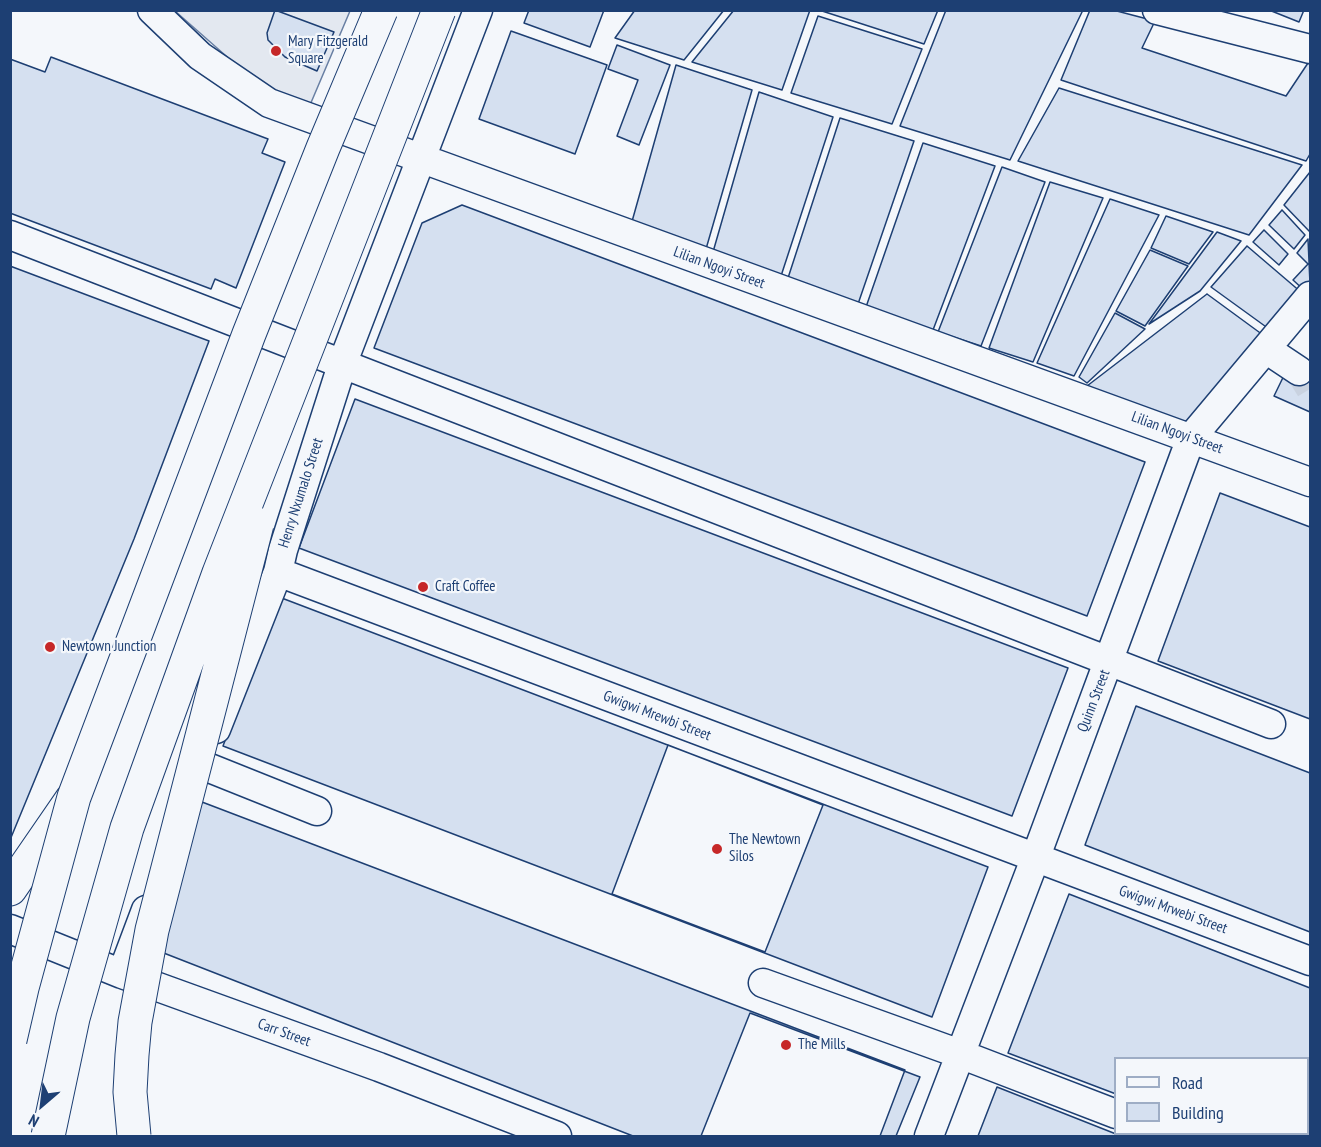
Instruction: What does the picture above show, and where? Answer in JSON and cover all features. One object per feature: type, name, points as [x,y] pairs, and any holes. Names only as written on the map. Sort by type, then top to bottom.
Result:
[{"type":"highway","points":[[10,1040],[74,797],[249,334],[381,10]]},
{"type":"highway","points":[[48,1137],[74,1018],[128,828],[219,573],[295,384],[439,10]]},
{"type":"highway","points":[[134,1137],[130,1092],[132,1055],[135,1022],[152,930],[295,384]]},
{"type":"highway","points":[[10,889],[74,797]]},
{"type":"street","name":"Lilian Ngoyi Street","points":[[152,10],[200,56],[269,103],[423,161],[1311,482]]},
{"type":"street","name":"Henry Nxumalo Street","points":[[122,974],[278,572],[343,362],[423,161],[478,10]]},
{"type":"street","points":[[1156,10],[1311,49]]},
{"type":"street","points":[[10,235],[343,362],[1271,724]]},
{"type":"street","name":"Quinn Street","points":[[929,1137],[1109,662],[1191,438],[1311,296]]},
{"type":"street","points":[[1266,349],[1299,370]]},
{"type":"street","name":"Gwigwi Mrewbi Street","points":[[278,572],[1035,859]]},
{"type":"street","points":[[202,765],[317,811]]},
{"type":"street","name":"Gwigwi Mrwebi Street","points":[[1035,859],[1311,961]]},
{"type":"street","name":"Carr Street","points":[[10,929],[122,974],[368,1063],[557,1137]]},
{"type":"street","points":[[763,983],[960,1054],[1114,1113]]},
{"type":"shaded area","name":"Mary Fitzgerald Square","points":[[175,11],[350,11],[310,105],[270,88],[242,70]]},
{"type":"building","points":[[275,10],[334,32],[317,71],[285,57],[268,40],[267,33]]},
{"type":"building","points":[[529,10],[604,10],[590,47],[524,23]]},
{"type":"building","points":[[635,10],[724,10],[684,60],[615,38]]},
{"type":"building","points":[[734,10],[810,10],[782,90],[692,62]]},
{"type":"building","points":[[819,10],[938,10],[924,44]]},
{"type":"building","points":[[946,10],[1083,10],[1010,160],[900,126]]},
{"type":"building","points":[[1090,10],[1113,10],[1155,21],[1142,48],[1286,96],[1310,60],[1310,154],[1306,161],[1061,80]]},
{"type":"building","points":[[1269,10],[1304,10],[1299,22]]},
{"type":"building","points":[[818,16],[922,49],[892,124],[791,93]]},
{"type":"building","points":[[511,31],[607,65],[575,154],[479,119]]},
{"type":"building","points":[[617,45],[670,65],[639,145],[617,136],[638,80],[608,69]]},
{"type":"building","points":[[51,57],[268,139],[262,153],[285,162],[236,288],[215,279],[211,289],[10,213],[10,59],[45,72]]},
{"type":"building","points":[[676,65],[752,90],[706,249],[631,225]]},
{"type":"building","points":[[1059,88],[1302,165],[1249,235],[1018,161]]},
{"type":"building","points":[[759,92],[833,117],[781,276],[713,252]]},
{"type":"building","points":[[840,118],[914,141],[858,304],[788,278]]},
{"type":"building","points":[[923,143],[995,166],[933,330],[866,307]]},
{"type":"building","points":[[1002,167],[1045,182],[981,346],[938,332]]},
{"type":"building","points":[[1310,172],[1310,232],[1284,205]]},
{"type":"building","points":[[1050,182],[1103,198],[1033,362],[989,348]]},
{"type":"building","points":[[1110,199],[1159,215],[1074,376],[1037,363]]},
{"type":"building","points":[[462,205],[1145,462],[1087,616],[374,348],[422,223]]},
{"type":"building","points":[[1282,210],[1305,235],[1294,249],[1269,225]]},
{"type":"building","points":[[1166,216],[1213,232],[1189,264],[1151,248]]},
{"type":"building","points":[[1264,230],[1288,254],[1279,265],[1253,242]]},
{"type":"building","points":[[1217,232],[1241,241],[1200,291],[1149,324]]},
{"type":"building","points":[[1308,239],[1310,284],[1305,291],[1293,280],[1308,264],[1297,253]]},
{"type":"building","points":[[1247,246],[1302,293],[1269,329],[1211,287]]},
{"type":"building","points":[[1150,250],[1188,266],[1145,326],[1116,311]]},
{"type":"building","name":"Newtown Junction","points":[[10,266],[209,341],[134,539],[10,840]]},
{"type":"building","points":[[1207,294],[1263,335],[1188,426],[1087,386]]},
{"type":"building","points":[[1115,313],[1145,329],[1087,383],[1079,377]]},
{"type":"building","points":[[1292,359],[1310,368],[1310,412],[1274,396]]},
{"type":"building","points":[[355,399],[1068,668],[1012,816],[299,548]]},
{"type":"building","points":[[1220,493],[1310,527],[1310,719],[1158,661]]},
{"type":"building","points":[[279,597],[988,867],[932,1017],[223,746]]},
{"type":"building","points":[[1136,706],[1310,773],[1310,932],[1085,845]]},
{"type":"building","name":"The Newtown Silos","points":[[668,745],[823,805],[765,952],[612,894]]},
{"type":"building","points":[[202,802],[905,1070],[880,1136],[633,1136],[156,950]]},
{"type":"building","points":[[1069,894],[1310,988],[1310,1136],[1222,1135],[1309,1135],[1309,1057],[1114,1057],[1114,1093],[1008,1053]]},
{"type":"building","name":"The Mills","points":[[750,1013],[920,1077],[896,1136],[701,1136]]},
{"type":"building","points":[[997,1087],[1114,1135],[1124,1136],[978,1136]]},
{"type":"tunnel","points":[[1299,371],[1310,389]]},
{"type":"place","name":"Mary Fitzgerald Square","points":[[276,51]]},
{"type":"place","name":"Craft Coffee","points":[[423,587]]},
{"type":"place","name":"Newtown Junction","points":[[50,647]]},
{"type":"place","name":"The Newtown Silos","points":[[717,849]]},
{"type":"place","name":"The Mills","points":[[786,1045]]}]
